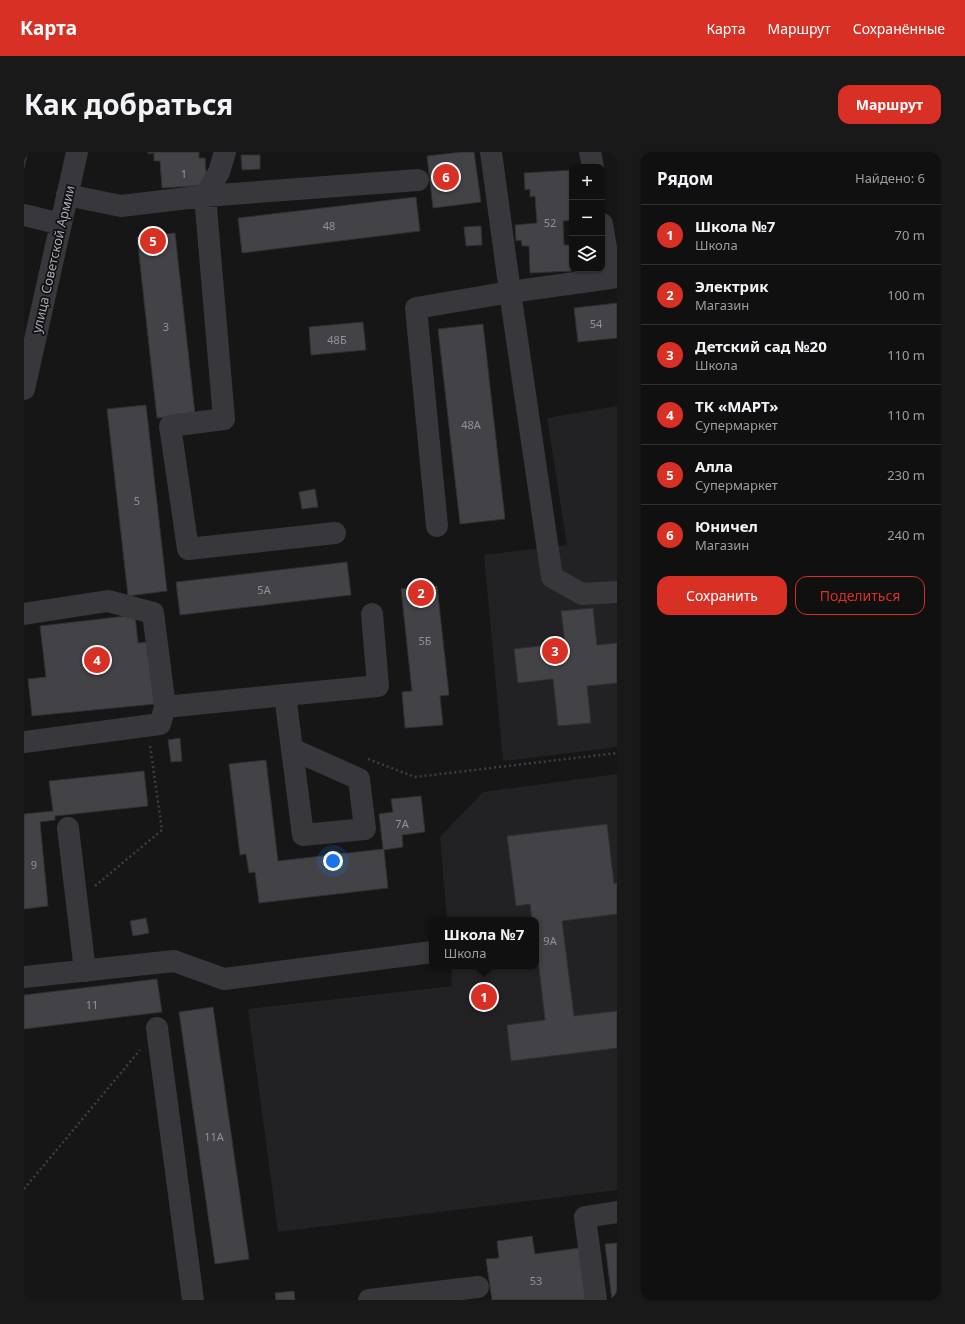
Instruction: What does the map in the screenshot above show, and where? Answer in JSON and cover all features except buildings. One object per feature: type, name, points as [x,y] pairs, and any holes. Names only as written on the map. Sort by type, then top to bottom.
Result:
[{"type":"street","name":"улица Советской Армии","points":[[24,389],[77,152]]},
{"type":"street","points":[[225,152],[219,172],[205,196],[224,419],[170,426],[188,549],[335,532]]},
{"type":"street","points":[[491,152],[552,577],[582,594],[617,592]]},
{"type":"street","points":[[590,152],[592,164]]},
{"type":"street","points":[[67,195],[121,206],[205,196],[418,180]]},
{"type":"street","points":[[24,215],[61,224]]},
{"type":"street","points":[[437,526],[416,308],[510,292],[614,277],[605,236]]},
{"type":"street","points":[[24,614],[108,601],[153,614],[164,707],[160,724],[24,742]]},
{"type":"street","points":[[164,707],[378,686],[372,614]]},
{"type":"street","points":[[284,695],[292,749]]},
{"type":"street","points":[[68,828],[85,971]]},
{"type":"street","points":[[24,978],[174,961],[224,979],[429,952]]},
{"type":"street","points":[[157,1028],[193,1300]]},
{"type":"street","points":[[596,1300],[585,1217],[617,1212]]},
{"type":"street","points":[[369,1300],[478,1287]]},
{"type":"path","points":[[76,902],[162,830],[147,726]]},
{"type":"path","points":[[363,757],[415,777],[617,753]]},
{"type":"path","points":[[24,1190],[157,1028]]},
{"type":"shaded area","points":[[617,406],[617,747],[503,761],[484,555],[567,545],[547,418]]},
{"type":"shaded area","points":[[617,774],[617,1190],[278,1232],[248,1009],[452,986],[451,969],[539,969],[539,917],[447,917],[440,837],[483,792]]},
{"type":"place","name":"Юничел","points":[[446,177]]},
{"type":"place","name":"Алла","points":[[153,241]]},
{"type":"place","name":"Электрик","points":[[421,593]]},
{"type":"place","name":"Детский сад №20","points":[[555,651]]},
{"type":"place","name":"ТК «МАРТ»","points":[[97,660]]},
{"type":"place","name":"Школа №7","points":[[484,997]]}]
